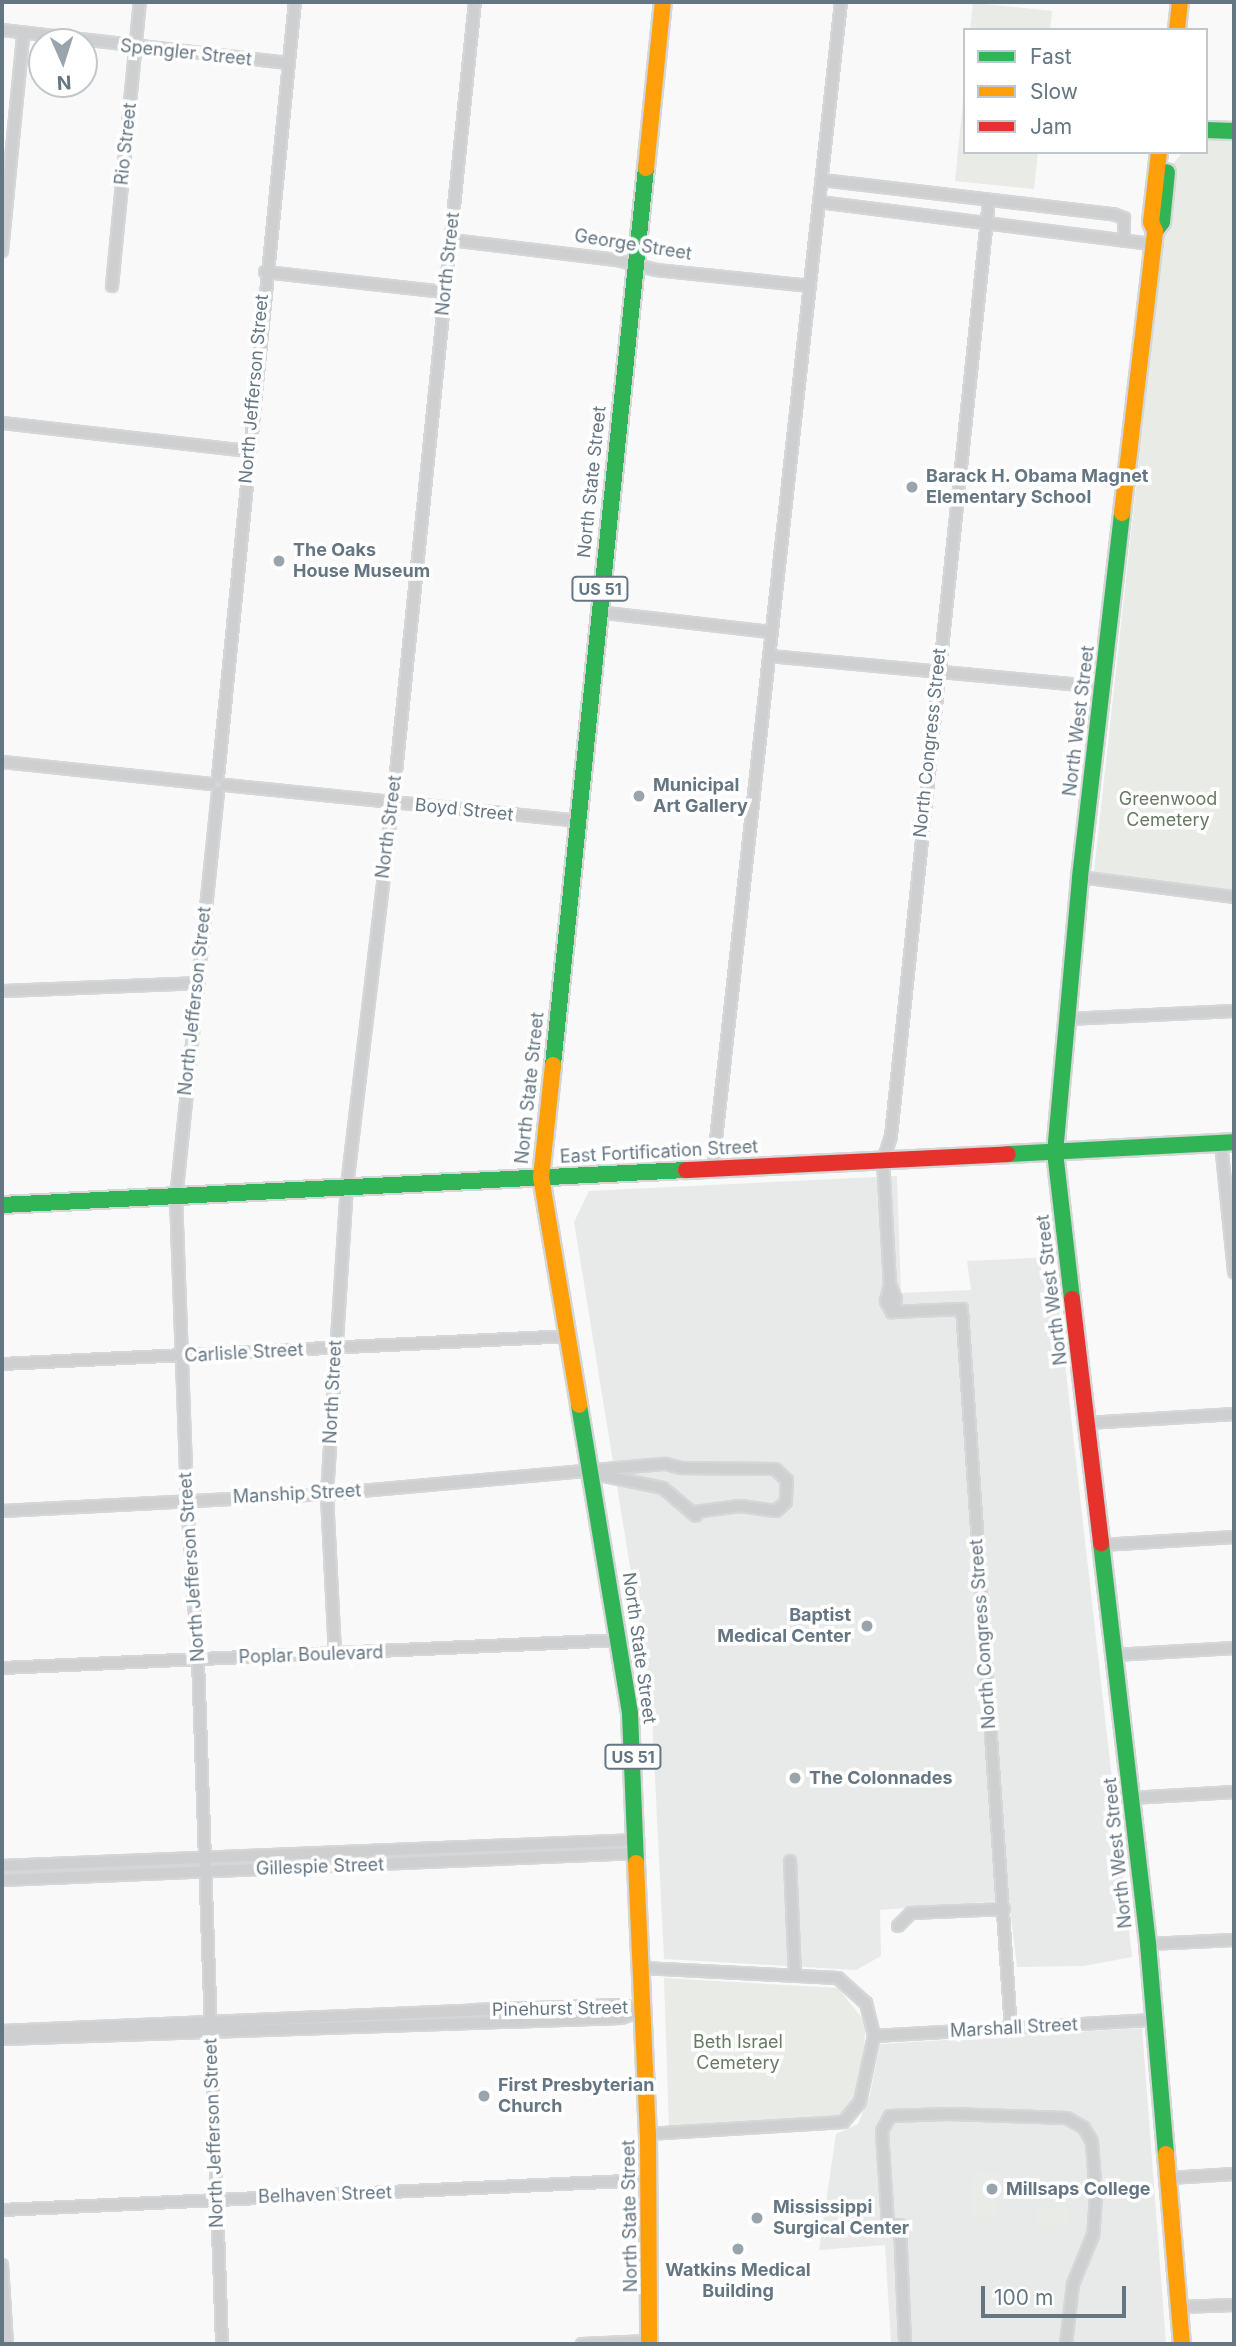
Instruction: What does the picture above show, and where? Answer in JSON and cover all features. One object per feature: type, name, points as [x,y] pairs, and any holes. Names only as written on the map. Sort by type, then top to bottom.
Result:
[{"type":"street","name":"Rio Street","points":[[112,286],[140,2]]},
{"type":"street","name":"North Jefferson Street","points":[[222,2344],[198,1660],[187,1501],[176,1197],[218,784],[265,272],[295,2]]},
{"type":"street","name":"North Street","points":[[334,1654],[327,1494],[347,1186],[393,802],[475,2]]},
{"type":"street","name":"North State Street","points":[[650,2343],[648,2134],[638,1846],[630,1714],[593,1473],[541,1177],[663,2]]},
{"type":"street","points":[[713,1167],[841,2]]},
{"type":"street","points":[[1177,28],[1180,2]]},
{"type":"street","name":"Spengler Street","points":[[2,30],[135,48],[287,63]]},
{"type":"street","points":[[2,251],[23,34]]},
{"type":"street","points":[[1208,130],[1234,131]]},
{"type":"street","name":"North West Street","points":[[1166,154],[1163,222],[1154,237],[1080,877],[1055,1153],[1148,1944],[1182,2344]]},
{"type":"street","points":[[822,180],[1120,215],[1125,223],[1124,240]]},
{"type":"street","name":"North Congress Street","points":[[989,200],[937,672],[891,1136],[883,1161],[890,1285],[886,1301],[892,1312],[962,1309],[1011,2029]]},
{"type":"street","points":[[819,202],[1124,240],[1154,237]]},
{"type":"street","name":"George Street","points":[[451,240],[810,286]]},
{"type":"street","points":[[265,272],[444,292]]},
{"type":"street","points":[[2,423],[248,451]]},
{"type":"street","points":[[598,612],[772,632]]},
{"type":"street","points":[[769,656],[1103,687]]},
{"type":"street","name":"Boyd Street","points":[[2,762],[577,821]]},
{"type":"street","points":[[1080,877],[1234,897]]},
{"type":"street","points":[[2,991],[197,983]]},
{"type":"street","points":[[1068,1019],[1234,1012]]},
{"type":"street","points":[[1228,1143],[1234,1272]]},
{"type":"street","name":"East Fortification Street","points":[[2,1205],[1228,1143]]},
{"type":"street","name":"Carlisle Street","points":[[2,1364],[570,1336]]},
{"type":"street","points":[[1088,1423],[1234,1414]]},
{"type":"street","name":"Manship Street","points":[[2,1511],[327,1494],[593,1473],[615,1466],[666,1464],[681,1468],[775,1469],[787,1480],[786,1502],[776,1511],[740,1506],[695,1515],[672,1494],[649,1483],[593,1473]]},
{"type":"street","points":[[1102,1545],[1234,1538]]},
{"type":"street","name":"Poplar Boulevard","points":[[2,1668],[620,1640]]},
{"type":"street","points":[[1115,1656],[1234,1648]]},
{"type":"street","points":[[1131,1798],[1234,1792]]},
{"type":"street","name":"Gillespie Street","points":[[2,1866],[204,1857],[638,1846]]},
{"type":"street","name":"Gillespie Street","points":[[2,1880],[205,1872],[638,1846]]},
{"type":"street","points":[[790,1861],[794,1976]]},
{"type":"street","points":[[898,1926],[911,1913],[1004,1909]]},
{"type":"street","points":[[1148,1944],[1234,1940]]},
{"type":"street","points":[[642,1968],[838,1978],[860,1995],[872,2014],[874,2036],[869,2073],[856,2110],[832,2126],[648,2134]]},
{"type":"street","name":"Pinehurst Street","points":[[2,2031],[211,2020],[620,2005],[643,2010]]},
{"type":"street","name":"Pinehurst Street","points":[[2,2039],[98,2038],[621,2018],[643,2010]]},
{"type":"street","points":[[366,2014],[367,2028]]},
{"type":"street","points":[[285,2017],[286,2031]]},
{"type":"street","name":"Marshall Street","points":[[874,2036],[1154,2020]]},
{"type":"street","points":[[97,2025],[98,2038]]},
{"type":"street","points":[[905,2344],[900,2225],[888,2225],[882,2131],[890,2116],[949,2114],[1067,2118],[1084,2129],[1092,2142],[1093,2235],[1073,2284],[1066,2344]]},
{"type":"street","points":[[1169,2178],[1234,2174]]},
{"type":"street","name":"Belhaven Street","points":[[2,2210],[648,2180]]},
{"type":"street","points":[[2,2265],[7,2344]]},
{"type":"street","points":[[1180,2307],[1234,2305]]},
{"type":"street","points":[[582,2344],[650,2343]]},
{"type":"shaded area","name":"Baptist Medical Center","points":[[897,1176],[901,1293],[971,1290],[967,1261],[1053,1257],[1132,1957],[1084,1966],[1017,1967],[1009,1900],[880,1910],[881,1956],[856,1970],[664,1959],[651,1696],[574,1222],[589,1191]]},
{"type":"shaded area","name":"Millsaps College","points":[[1142,2028],[1166,2344],[891,2344],[885,2245],[819,2250],[836,2134],[858,2124],[870,2095],[880,2044]]},
{"type":"green space","points":[[973,3],[1052,11],[1050,28],[970,28]]},
{"type":"green space","points":[[963,101],[963,154],[1038,154],[1034,189],[955,181]]},
{"type":"green space","name":"Greenwood Cemetery","points":[[1208,140],[1234,141],[1234,890],[1094,872],[1171,166],[1181,154],[1208,154]]},
{"type":"green space","name":"Beth Israel Cemetery","points":[[664,1978],[838,1988],[866,2023],[862,2071],[850,2107],[836,2118],[669,2128]]},
{"type":"green space","points":[[972,2171],[999,2172],[997,2219],[970,2218]]},
{"type":"green space","points":[[1038,2208],[1069,2208],[1069,2227],[1038,2226]]},
{"type":"traffic: fast","points":[[1208,130],[1234,131]]},
{"type":"traffic: fast","points":[[553,1065],[646,168]]},
{"type":"traffic: fast","points":[[1155,231],[1162,222],[1167,172]]},
{"type":"traffic: fast","points":[[1072,1299],[1055,1153],[1080,877],[1122,513]]},
{"type":"traffic: fast","points":[[1008,1154],[1234,1142]]},
{"type":"traffic: fast","points":[[2,1205],[686,1170]]},
{"type":"traffic: fast","points":[[579,1405],[630,1714],[636,1863]]},
{"type":"traffic: fast","points":[[1101,1543],[1148,1944],[1166,2154]]},
{"type":"traffic: slow","points":[[646,168],[663,2]]},
{"type":"traffic: slow","points":[[1177,28],[1180,2]]},
{"type":"traffic: slow","points":[[1122,513],[1155,231],[1151,222],[1159,154]]},
{"type":"traffic: slow","points":[[553,1065],[541,1177],[579,1405]]},
{"type":"traffic: slow","points":[[636,1863],[648,2134],[649,2344]]},
{"type":"traffic: slow","points":[[1166,2154],[1182,2344]]},
{"type":"traffic: jam","points":[[686,1170],[1008,1154]]},
{"type":"traffic: jam","points":[[1072,1299],[1101,1543]]},
{"type":"place","name":"Barack H. Obama Magnet Elementary School","points":[[912,487]]},
{"type":"place","name":"The Oaks House Museum","points":[[279,561]]},
{"type":"place","name":"Municipal Art Gallery","points":[[639,796]]},
{"type":"place","name":"Baptist Medical Center","points":[[867,1626]]},
{"type":"place","name":"The Colonnades","points":[[795,1778]]},
{"type":"place","name":"First Presbyterian Church","points":[[484,2096]]},
{"type":"place","name":"Millsaps College","points":[[992,2189]]},
{"type":"place","name":"Mississippi Surgical Center","points":[[757,2218]]},
{"type":"place","name":"Watkins Medical Building","points":[[738,2249]]}]
